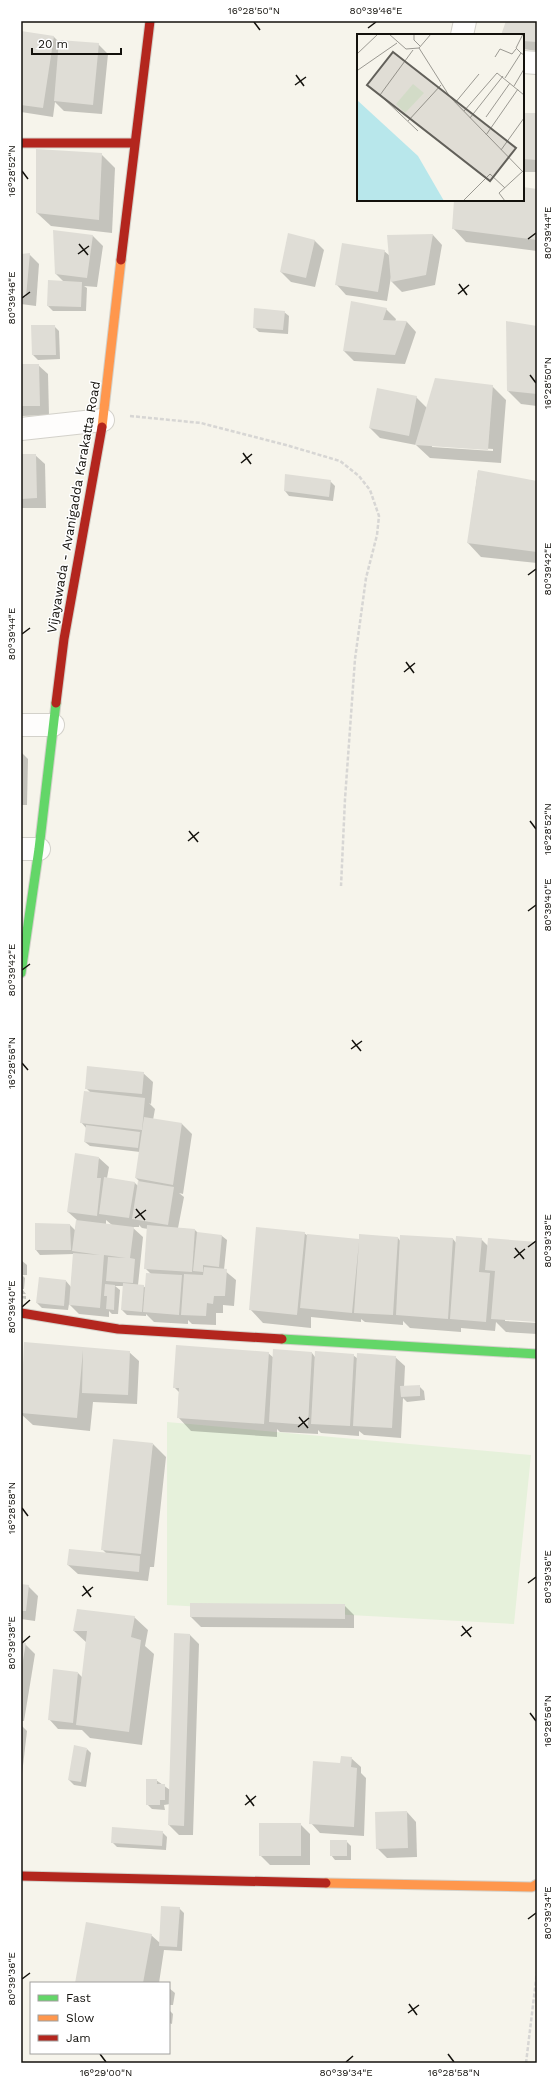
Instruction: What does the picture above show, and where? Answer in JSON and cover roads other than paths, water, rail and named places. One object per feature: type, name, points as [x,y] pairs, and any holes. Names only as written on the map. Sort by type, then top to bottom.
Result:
[{"type":"street","name":"Vijayawada - Avanigadda Karakatta Road","points":[[21,973],[30,849],[53,725],[64,639],[103,417],[134,143],[150,21]]},
{"type":"street","points":[[462,34],[464,21]]},
{"type":"street","points":[[524,62],[537,63]]},
{"type":"street","points":[[21,143],[134,143]]},
{"type":"street","points":[[21,429],[103,417]]},
{"type":"street","points":[[21,725],[53,725]]},
{"type":"street","points":[[21,1313],[118,1329],[537,1354]]},
{"type":"street","points":[[21,1876],[532,1887],[537,1884]]}]
